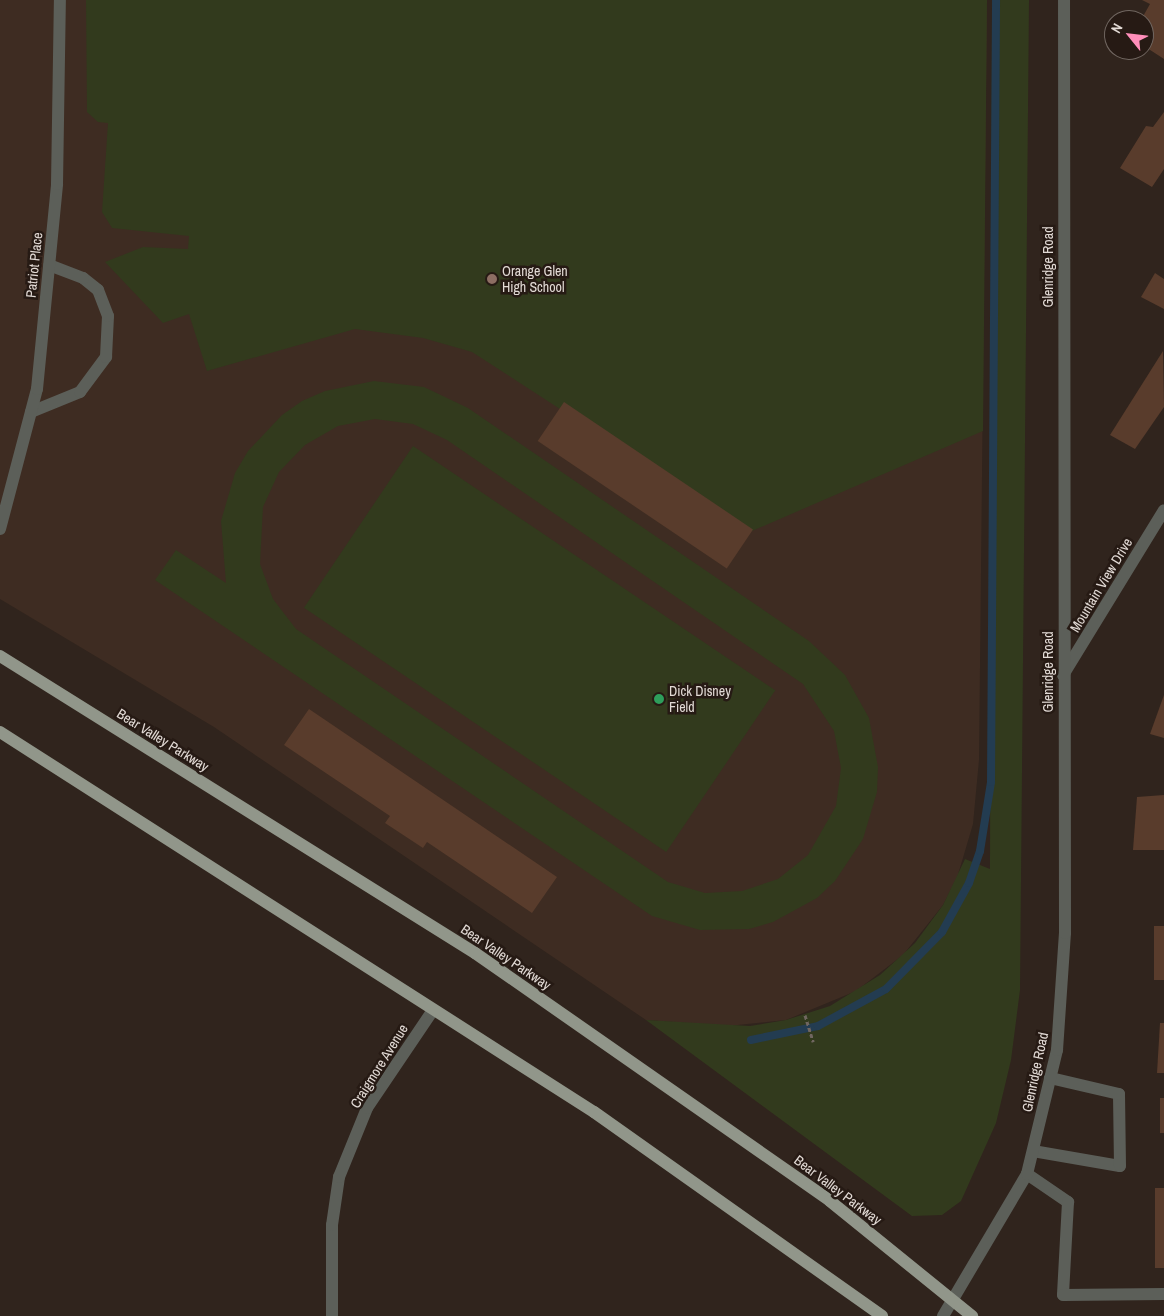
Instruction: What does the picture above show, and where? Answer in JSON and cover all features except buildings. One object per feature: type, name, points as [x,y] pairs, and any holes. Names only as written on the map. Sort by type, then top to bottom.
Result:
[{"type":"main road","name":"Bear Valley Parkway","points":[[0,656],[475,953],[830,1201],[955,1300],[972,1316]]},
{"type":"main road","points":[[0,732],[610,1123],[882,1316]]},
{"type":"street","name":"Patriot Place","points":[[0,529],[31,412],[49,265],[57,184],[60,0]]},
{"type":"street","name":"Glenridge Road","points":[[943,1316],[955,1300],[1027,1174],[1058,1050],[1065,933],[1063,675],[1064,0]]},
{"type":"street","points":[[31,412],[80,392],[106,357],[108,316],[98,290],[83,278],[49,265]]},
{"type":"street","name":"Mountain View Drive","points":[[1063,675],[1164,510]]},
{"type":"street","name":"Craigmore Avenue","points":[[332,1316],[332,1224],[339,1177],[367,1108],[433,1010]]},
{"type":"street","points":[[1033,1151],[1120,1166],[1119,1094],[1050,1078]]},
{"type":"street","points":[[1027,1174],[1068,1202],[1063,1295],[1164,1294]]},
{"type":"path","points":[[805,1015],[813,1042]]},
{"type":"shaded area","name":"Orange Glen High School","points":[[0,0],[987,0],[979,760],[973,824],[957,878],[943,905],[903,955],[856,991],[786,1020],[728,1026],[646,1020],[214,727],[0,599]]},
{"type":"green space","points":[[86,0],[987,0],[983,431],[752,531],[564,403],[560,409],[472,352],[423,338],[355,329],[207,371],[189,314],[163,323],[105,262],[143,247],[188,249],[189,236],[112,228],[102,212],[108,123],[98,122],[87,112]]},
{"type":"green space","points":[[992,0],[1029,0],[1020,990],[1011,1060],[996,1123],[961,1201],[942,1215],[912,1216],[646,1020],[750,1026],[786,1020],[830,1006],[880,975],[915,943],[943,905],[965,859],[990,869]]},
{"type":"green space","points":[[374,381],[424,387],[468,408],[809,641],[845,675],[869,718],[878,767],[877,792],[863,839],[835,881],[817,898],[773,922],[749,929],[700,930],[652,916],[155,580],[176,550],[226,583],[221,521],[235,473],[248,451],[282,415],[302,401],[325,391]],"holes":[[[375,419],[413,424],[447,440],[803,684],[834,731],[841,768],[836,806],[808,855],[778,879],[742,891],[705,893],[668,882],[296,629],[273,599],[260,564],[263,507],[279,472],[305,445],[338,426]]]},
{"type":"green space","points":[[413,446],[775,690],[666,852],[304,608]]},
{"type":"waterway","points":[[751,1040],[818,1026],[886,989],[942,932],[969,883],[980,851],[991,782],[996,0]]},
{"type":"place","name":"Orange Glen High School","points":[[492,279]]},
{"type":"place","name":"Dick Disney Field","points":[[659,699]]}]
